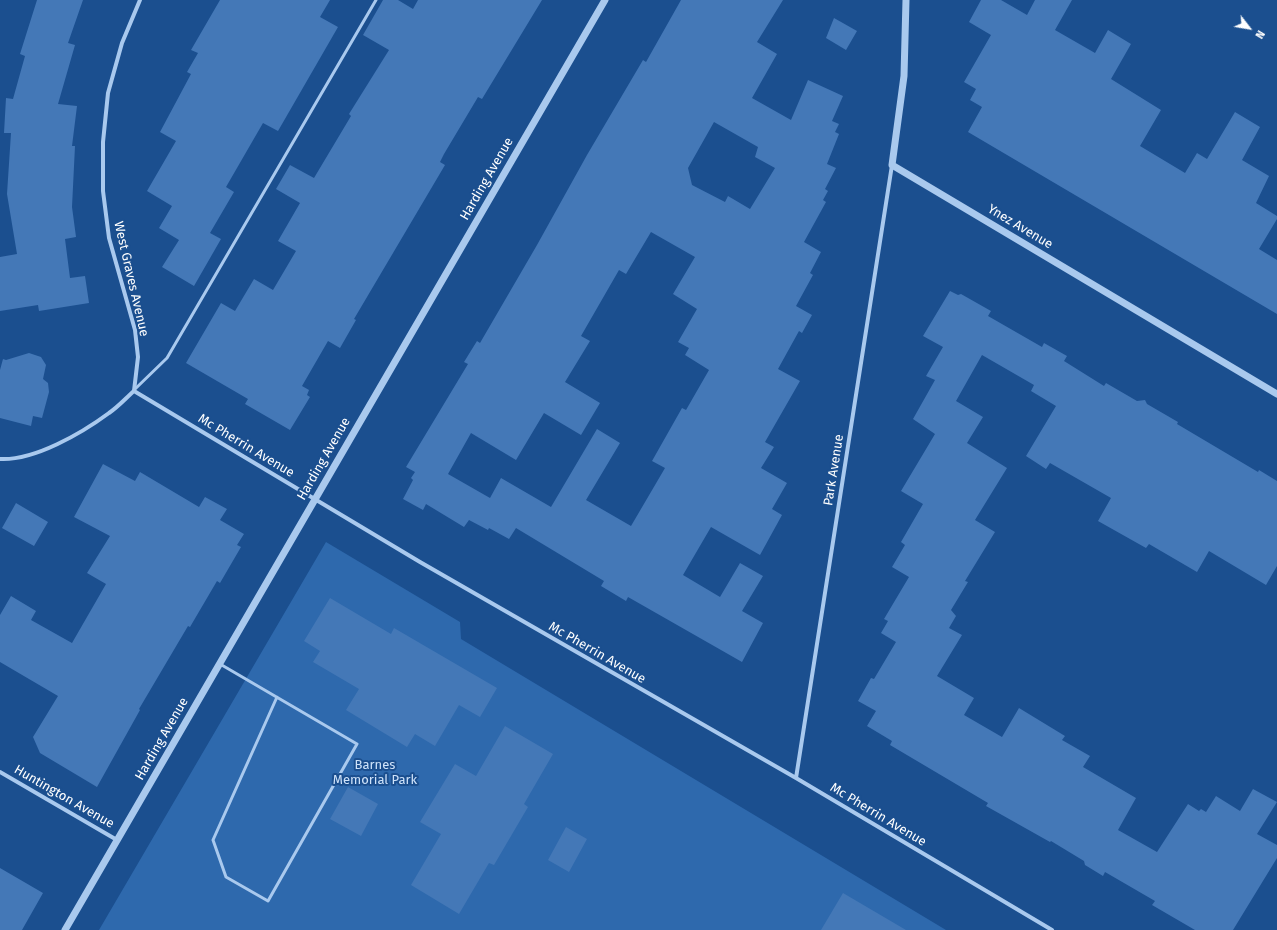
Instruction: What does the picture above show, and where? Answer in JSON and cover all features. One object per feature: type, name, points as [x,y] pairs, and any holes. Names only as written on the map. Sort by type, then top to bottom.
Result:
[{"type":"street","name":"West Graves Avenue","points":[[134,391],[138,357],[135,330],[109,238],[103,191],[103,142],[108,94],[122,43],[140,0]]},
{"type":"street","name":"Harding Avenue","points":[[66,930],[605,0]]},
{"type":"street","points":[[892,165],[904,76],[906,0]]},
{"type":"street","name":"Ynez Avenue","points":[[892,165],[1277,394]]},
{"type":"street","name":"Park Avenue","points":[[796,778],[892,165]]},
{"type":"street","points":[[0,459],[28,456],[60,442],[109,414],[134,391]]},
{"type":"street","name":"Mc Pherrin Avenue","points":[[134,391],[420,562],[796,778],[1052,930]]},
{"type":"street","name":"Huntington Avenue","points":[[0,772],[118,841]]},
{"type":"lane","points":[[134,391],[167,358],[376,0]]},
{"type":"lane","points":[[220,664],[277,697],[357,744],[268,901],[226,877],[213,840],[277,697]]},
{"type":"green space","name":"Barnes Memorial Park","points":[[326,542],[460,622],[461,639],[946,930],[99,930]]},
{"type":"building","points":[[37,0],[83,0],[68,43],[75,45],[58,104],[77,106],[72,146],[75,146],[72,207],[76,237],[65,239],[70,278],[85,276],[89,303],[39,311],[38,305],[0,311],[0,257],[17,254],[7,194],[11,133],[4,133],[6,98],[13,99],[25,56],[20,54]]},
{"type":"building","points":[[220,0],[330,0],[320,17],[338,27],[278,131],[263,123],[226,187],[234,192],[210,233],[221,239],[194,286],[162,267],[179,240],[159,228],[172,206],[147,191],[176,141],[160,132],[191,74],[187,72],[198,53],[191,50]]},
{"type":"building","points":[[383,0],[398,0],[413,9],[418,0],[542,0],[482,99],[478,97],[444,154],[440,162],[445,165],[354,319],[356,320],[340,348],[328,341],[302,386],[309,390],[307,395],[310,397],[290,430],[245,404],[248,399],[186,363],[221,303],[235,311],[254,279],[273,290],[296,251],[278,241],[300,203],[276,189],[290,165],[314,178],[351,116],[349,114],[389,50],[363,35]]},
{"type":"building","points":[[681,0],[783,0],[757,42],[777,54],[752,98],[791,120],[808,80],[843,96],[832,121],[839,124],[835,132],[839,134],[827,164],[836,168],[825,189],[828,191],[823,200],[826,202],[804,242],[821,252],[810,273],[813,275],[796,306],[812,315],[802,333],[799,331],[778,369],[800,381],[765,442],[774,447],[761,468],[787,483],[772,509],[782,515],[760,555],[711,527],[683,575],[720,597],[740,563],[763,576],[742,611],[763,623],[742,662],[628,597],[626,601],[601,586],[604,581],[516,528],[509,539],[489,528],[488,530],[469,520],[464,527],[426,504],[423,510],[403,499],[413,480],[411,478],[415,472],[406,467],[468,364],[464,362],[477,341],[480,343],[643,60],[646,62]],"holes":[[[714,122],[758,147],[755,157],[775,168],[750,209],[728,196],[725,202],[692,185],[688,168]],[[651,232],[695,257],[673,294],[697,309],[678,342],[689,348],[685,355],[709,370],[686,410],[682,408],[652,461],[665,468],[631,526],[586,500],[620,443],[597,429],[551,507],[501,478],[490,498],[448,474],[471,433],[516,460],[544,413],[581,435],[600,403],[565,382],[590,341],[581,336],[619,270],[626,274]]]},
{"type":"building","points":[[981,0],[1001,0],[1027,15],[1035,0],[1072,0],[1055,30],[1095,53],[1108,30],[1131,44],[1111,79],[1161,110],[1140,146],[1185,173],[1197,153],[1207,159],[1235,112],[1260,127],[1242,160],[1269,176],[1256,203],[1277,216],[1277,219],[1259,249],[1277,260],[1277,314],[968,132],[982,107],[970,100],[976,89],[964,82],[991,35],[969,22]]},
{"type":"building","points":[[834,18],[857,31],[846,50],[826,38]]},
{"type":"building","points":[[950,291],[958,295],[961,294],[991,311],[988,316],[1042,347],[1044,343],[1067,356],[1064,361],[1104,386],[1106,383],[1137,401],[1145,400],[1147,404],[1178,422],[1177,424],[1258,472],[1259,470],[1277,481],[1277,566],[1266,585],[1209,551],[1197,572],[1149,544],[1146,548],[1098,521],[1111,498],[1050,463],[1046,469],[1026,456],[1056,406],[1031,391],[1034,385],[982,355],[956,401],[983,417],[967,443],[1007,468],[975,520],[995,532],[965,581],[968,582],[951,610],[956,616],[949,628],[962,635],[937,676],[974,698],[964,715],[1002,737],[1019,708],[1065,736],[1062,740],[1090,756],[1083,767],[1136,798],[1118,830],[1157,852],[1188,804],[1199,811],[1201,809],[1206,812],[1216,796],[1240,811],[1253,789],[1277,802],[1257,834],[1277,845],[1277,858],[1233,930],[1195,930],[1152,905],[1155,901],[1105,872],[1103,876],[1085,865],[1084,861],[1051,841],[1050,842],[986,806],[988,803],[890,745],[892,741],[867,726],[876,711],[858,701],[871,678],[874,679],[896,642],[881,633],[888,621],[884,619],[909,577],[892,567],[905,545],[901,542],[923,504],[901,491],[935,434],[913,419],[935,380],[926,376],[943,347],[923,336]]},
{"type":"building","points":[[29,353],[41,357],[46,365],[43,379],[48,383],[49,392],[42,418],[33,416],[31,426],[0,418],[0,370],[3,359],[6,360]]},
{"type":"building","points":[[103,464],[135,481],[140,472],[199,507],[205,497],[227,509],[220,520],[244,534],[237,545],[241,547],[220,583],[217,581],[190,627],[188,626],[139,709],[140,710],[97,787],[40,753],[33,737],[58,696],[0,662],[0,615],[11,596],[36,611],[31,620],[72,643],[106,584],[87,573],[110,536],[74,517]]},
{"type":"building","points":[[16,503],[48,522],[34,546],[2,528]]},
{"type":"building","points":[[330,598],[391,634],[394,628],[497,688],[480,717],[459,705],[435,746],[415,734],[407,747],[346,710],[359,689],[313,662],[320,651],[304,641]]},
{"type":"building","points":[[505,726],[553,754],[524,804],[528,807],[494,865],[489,863],[459,914],[411,885],[441,834],[420,822],[455,764],[476,776]]},
{"type":"building","points":[[348,787],[378,804],[361,836],[330,819]]},
{"type":"building","points":[[566,827],[587,839],[569,872],[548,860]]},
{"type":"building","points":[[0,868],[43,893],[22,930],[0,930]]},
{"type":"building","points":[[843,893],[906,930],[821,930]]}]
